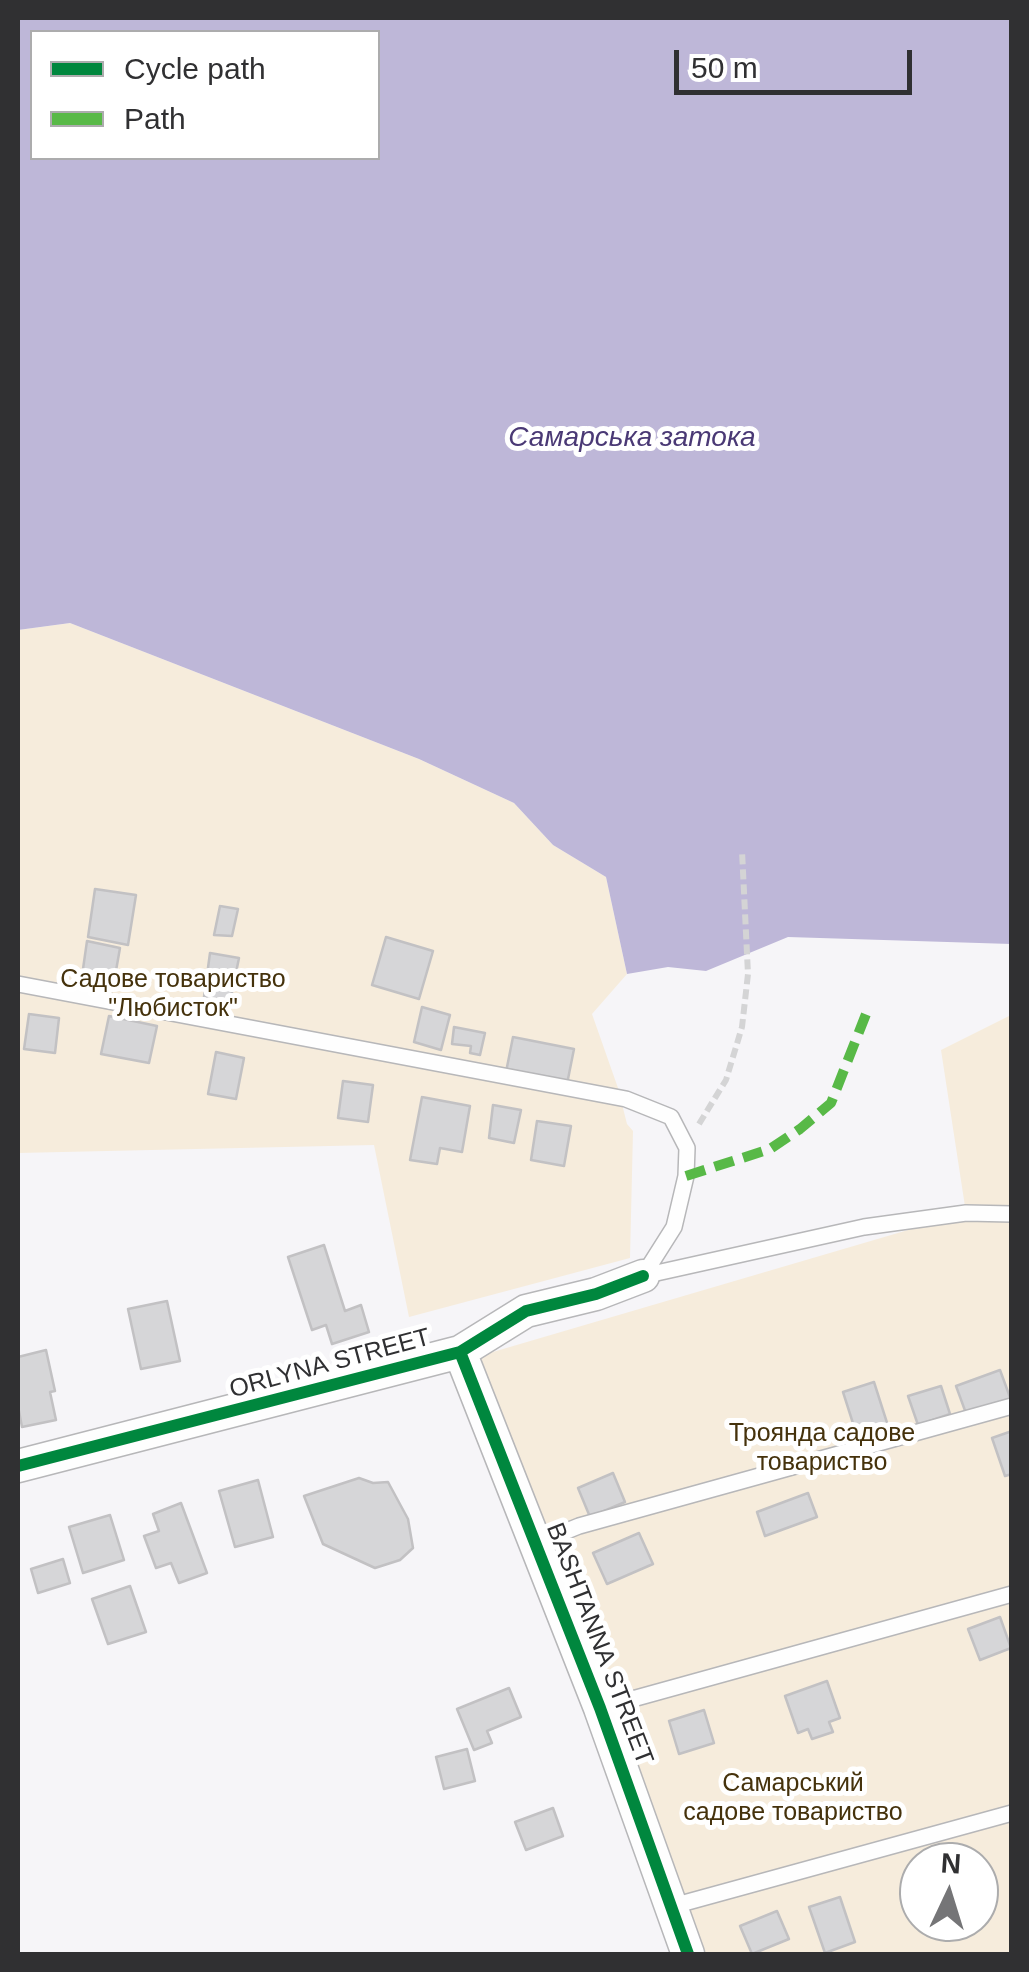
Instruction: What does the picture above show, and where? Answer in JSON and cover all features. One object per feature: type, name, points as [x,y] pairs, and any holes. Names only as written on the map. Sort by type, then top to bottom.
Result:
[{"type":"street","name":"ORLYNA STREET","points":[[18,1466],[460,1352],[526,1311],[596,1294],[643,1276]]},
{"type":"street","name":"BASHTANNA STREET","points":[[460,1352],[600,1708],[688,1954]]},
{"type":"lane","points":[[18,984],[626,1099],[671,1117],[686,1148],[686,1176],[674,1227],[643,1276]]},
{"type":"lane","points":[[643,1276],[864,1227],[966,1213],[1012,1214]]},
{"type":"lane","points":[[537,1543],[579,1526],[1012,1406]]},
{"type":"lane","points":[[600,1708],[1012,1594]]},
{"type":"lane","points":[[673,1906],[1012,1813]]},
{"type":"path","points":[[686,1148],[726,1080],[742,1027],[748,974],[742,850]]},
{"type":"green space","name":"Садове товариство \"Любисток\"","points":[[70,623],[419,759],[514,803],[553,845],[606,877],[627,974],[592,1014],[627,1124],[633,1131],[630,1258],[409,1317],[374,1145],[18,1153],[18,630]]},
{"type":"green space","name":"Троянда садове товариство","points":[[1011,1015],[1011,1587],[609,1702],[469,1359],[966,1213],[941,1050]]},
{"type":"green space","name":"Самарський садове товариство","points":[[1011,1590],[1011,1954],[701,1954],[615,1705]]},
{"type":"water","name":"Самарська затока","points":[[18,18],[1011,18],[1011,944],[788,937],[706,971],[668,967],[627,974],[606,877],[553,845],[514,803],[419,759],[70,623],[18,630]]},
{"type":"building","points":[[95,889],[136,895],[128,945],[88,937]]},
{"type":"building","points":[[220,906],[238,909],[232,936],[214,935]]},
{"type":"building","points":[[386,937],[433,951],[419,999],[372,985]]},
{"type":"building","points":[[87,941],[120,948],[114,982],[82,976]]},
{"type":"building","points":[[210,953],[239,958],[230,1002],[204,997]]},
{"type":"building","points":[[422,1007],[450,1015],[441,1050],[414,1042]]},
{"type":"building","points":[[29,1014],[59,1018],[55,1053],[24,1049]]},
{"type":"building","points":[[109,1016],[157,1026],[149,1063],[101,1054]]},
{"type":"building","points":[[454,1027],[485,1033],[480,1055],[470,1053],[471,1046],[452,1044]]},
{"type":"building","points":[[513,1037],[574,1049],[567,1084],[506,1072]]},
{"type":"building","points":[[216,1052],[244,1058],[236,1099],[208,1094]]},
{"type":"building","points":[[343,1081],[373,1085],[368,1122],[338,1118]]},
{"type":"building","points":[[422,1097],[470,1106],[462,1152],[440,1148],[437,1164],[410,1160]]},
{"type":"building","points":[[493,1105],[521,1110],[514,1143],[489,1138]]},
{"type":"building","points":[[537,1121],[571,1126],[564,1166],[531,1160]]},
{"type":"building","points":[[324,1245],[345,1311],[361,1305],[369,1332],[332,1344],[326,1325],[312,1330],[288,1257]]},
{"type":"building","points":[[167,1301],[180,1361],[141,1369],[128,1309]]},
{"type":"building","points":[[46,1350],[55,1391],[50,1392],[56,1420],[22,1427],[18,1357]]},
{"type":"building","points":[[1000,1370],[1011,1400],[967,1416],[956,1386]]},
{"type":"building","points":[[874,1382],[889,1429],[858,1439],[843,1392]]},
{"type":"building","points":[[941,1386],[950,1414],[918,1425],[908,1396]]},
{"type":"building","points":[[1012,1431],[1012,1474],[1005,1476],[992,1438]]},
{"type":"building","points":[[613,1473],[625,1502],[590,1517],[578,1488]]},
{"type":"building","points":[[359,1478],[373,1483],[388,1482],[408,1519],[413,1548],[400,1560],[375,1568],[323,1544],[304,1496]]},
{"type":"building","points":[[258,1480],[273,1537],[235,1547],[219,1491]]},
{"type":"building","points":[[808,1493],[817,1517],[765,1536],[757,1512]]},
{"type":"building","points":[[181,1503],[207,1573],[179,1583],[171,1563],[156,1568],[144,1536],[159,1531],[153,1514]]},
{"type":"building","points":[[110,1515],[124,1560],[83,1573],[69,1527]]},
{"type":"building","points":[[639,1533],[653,1564],[607,1584],[593,1553]]},
{"type":"building","points":[[63,1559],[70,1583],[38,1593],[31,1569]]},
{"type":"building","points":[[130,1586],[146,1632],[108,1644],[92,1599]]},
{"type":"building","points":[[1000,1617],[1011,1648],[980,1660],[968,1629]]},
{"type":"building","points":[[827,1681],[840,1718],[829,1722],[833,1732],[812,1739],[808,1729],[798,1733],[785,1696]]},
{"type":"building","points":[[509,1688],[521,1717],[487,1731],[492,1743],[474,1750],[457,1709]]},
{"type":"building","points":[[704,1710],[714,1743],[679,1754],[669,1721]]},
{"type":"building","points":[[467,1749],[475,1781],[444,1789],[436,1757]]},
{"type":"building","points":[[553,1808],[563,1836],[526,1850],[515,1822]]},
{"type":"building","points":[[840,1897],[855,1942],[825,1953],[809,1907]]},
{"type":"building","points":[[777,1911],[789,1939],[752,1954],[740,1926]]},
{"type":"marked path","points":[[686,1176],[770,1149],[831,1103],[868,1009]]},
{"type":"cycle path","points":[[18,1466],[460,1352],[526,1311],[596,1294],[643,1276]]},
{"type":"cycle path","points":[[460,1352],[600,1708],[688,1954]]}]
